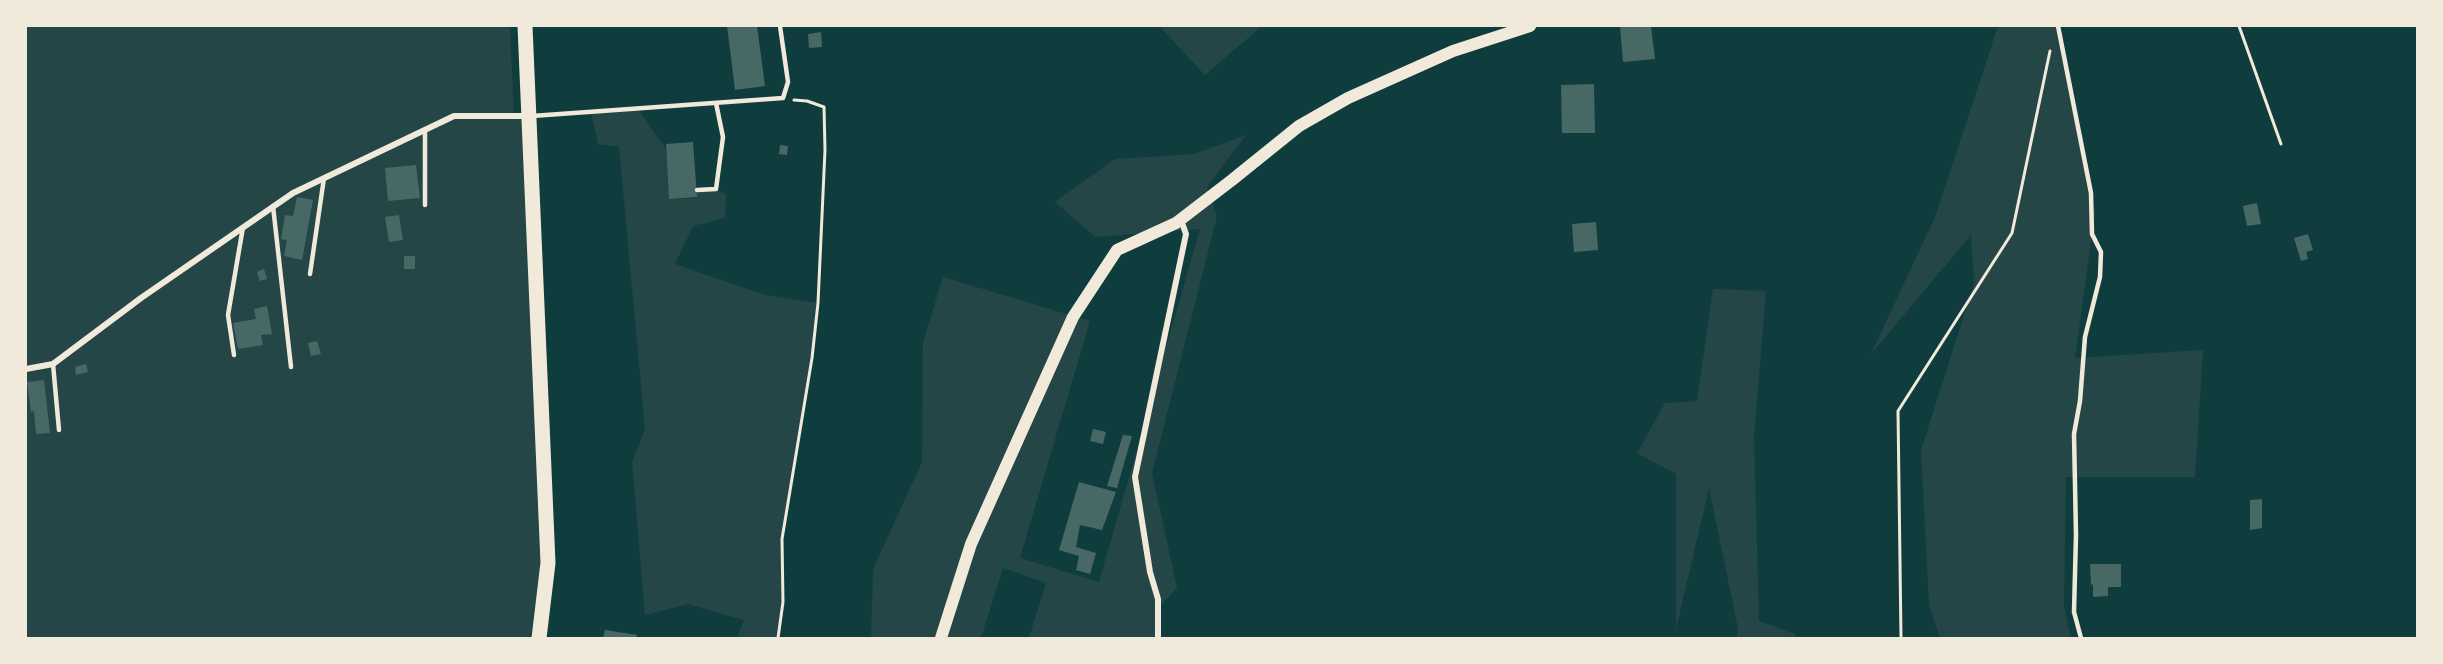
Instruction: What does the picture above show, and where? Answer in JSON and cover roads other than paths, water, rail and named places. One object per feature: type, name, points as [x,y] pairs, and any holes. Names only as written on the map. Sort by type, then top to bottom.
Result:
[{"type":"main road","points":[[525,26],[548,563],[539,639]]},
{"type":"main road","points":[[941,639],[971,544],[1072,317],[1117,250],[1181,219],[1299,126],[1348,98],[1453,51],[1530,26]]},
{"type":"street","points":[[26,369],[52,364],[141,298],[293,193],[454,116],[529,116]]},
{"type":"street","points":[[1158,639],[1158,599],[1150,572],[1135,477],[1186,234],[1181,219]]},
{"type":"lane","points":[[529,116],[783,99],[788,82],[780,26]]},
{"type":"lane","points":[[2058,26],[2091,192],[2092,234],[2101,252],[2100,277],[2085,338],[2080,401],[2074,434],[2076,535],[2074,612],[2081,639]]},
{"type":"lane","points":[[697,190],[716,189],[723,137],[716,103]]},
{"type":"lane","points":[[425,130],[425,206]]},
{"type":"lane","points":[[310,274],[324,178]]},
{"type":"lane","points":[[273,206],[291,367]]},
{"type":"lane","points":[[234,355],[228,315],[243,227]]},
{"type":"lane","points":[[52,364],[59,429]]}]
